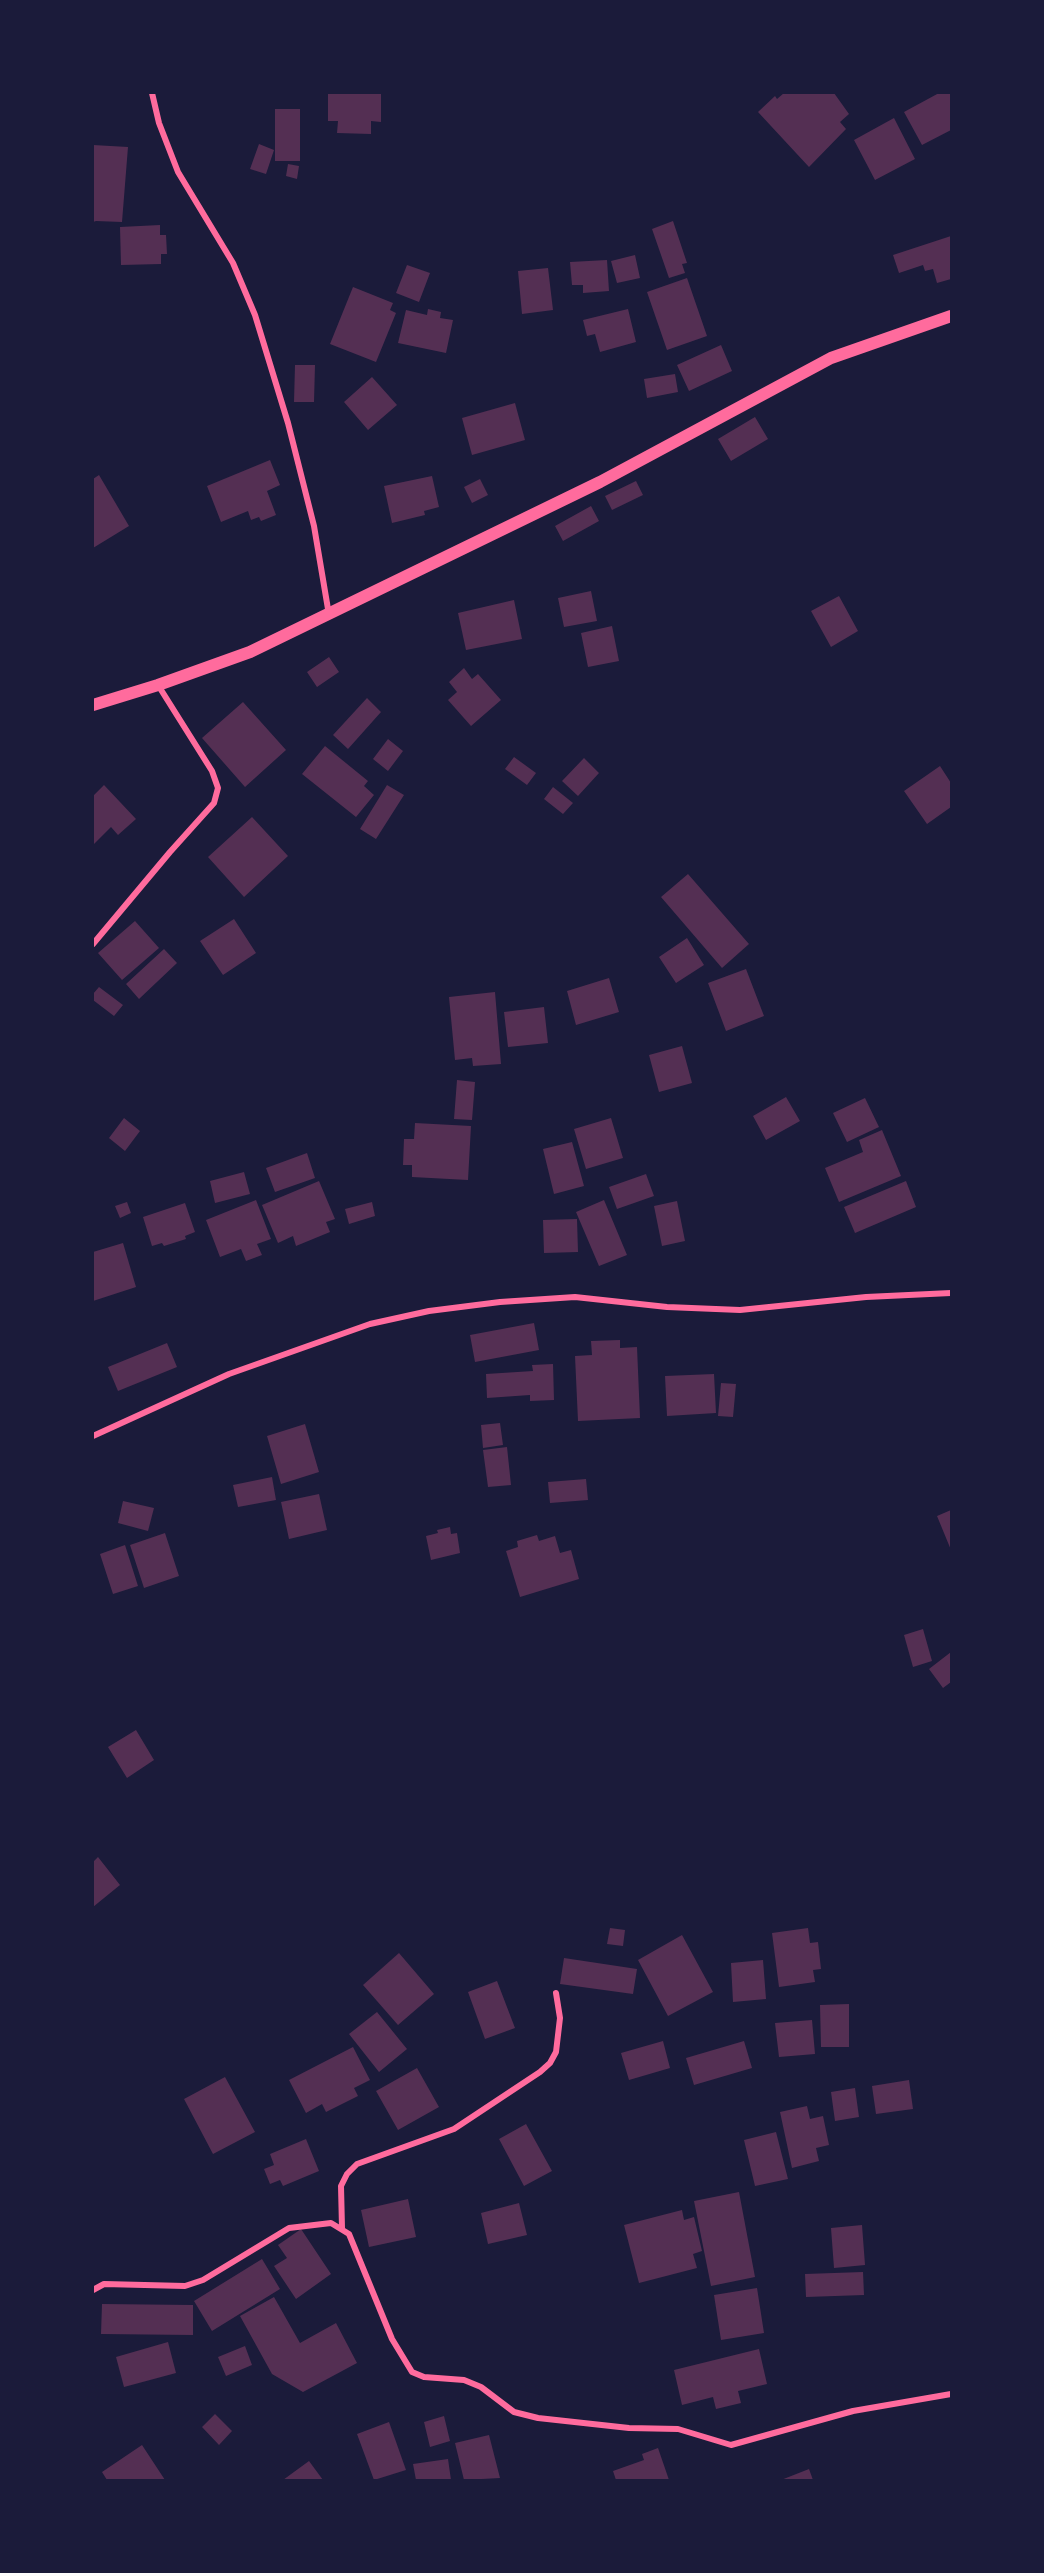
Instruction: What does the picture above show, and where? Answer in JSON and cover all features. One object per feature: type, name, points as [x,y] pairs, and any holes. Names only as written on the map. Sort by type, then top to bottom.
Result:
[{"type":"main road","points":[[93,705],[158,686],[250,652],[600,482],[831,358],[951,316]]},
{"type":"street","points":[[152,93],[159,123],[178,172],[233,263],[255,315],[288,423],[314,526],[329,615]]},
{"type":"street","points":[[93,944],[214,803],[218,788],[212,771],[158,686]]},
{"type":"street","points":[[93,1436],[229,1374],[370,1324],[429,1311],[500,1302],[575,1297],[668,1307],[740,1310],[866,1297],[951,1293]]},
{"type":"street","points":[[342,2228],[341,2186],[347,2174],[357,2164],[454,2129],[540,2072],[549,2063],[556,2052],[560,2018],[556,1993]]},
{"type":"street","points":[[93,2290],[104,2284],[185,2286],[203,2280],[289,2228],[331,2223],[349,2234],[392,2339],[412,2372],[424,2377],[464,2380],[481,2387],[514,2412],[538,2418],[629,2428],[678,2429],[731,2445],[853,2411],[951,2394]]},
{"type":"building","points":[[328,93],[381,93],[381,122],[371,121],[371,134],[337,133],[338,121],[328,121]]},
{"type":"building","points":[[784,93],[834,93],[849,114],[840,122],[846,129],[809,167],[758,112],[775,96],[777,99]]},
{"type":"building","points":[[939,93],[951,93],[951,130],[922,145],[904,112]]},
{"type":"building","points":[[275,109],[300,109],[300,161],[275,161]]},
{"type":"building","points":[[894,118],[915,159],[875,180],[854,140]]},
{"type":"building","points":[[259,144],[274,150],[266,174],[250,169]]},
{"type":"building","points":[[93,145],[128,147],[122,222],[93,222]]},
{"type":"building","points":[[288,164],[299,166],[297,179],[286,176]]},
{"type":"building","points":[[673,221],[687,263],[682,264],[685,273],[669,278],[652,229]]},
{"type":"building","points":[[160,225],[160,235],[166,235],[167,254],[161,254],[161,264],[121,265],[120,227]]},
{"type":"building","points":[[951,236],[951,279],[937,283],[933,269],[925,271],[923,265],[899,273],[893,255]]},
{"type":"building","points":[[635,255],[640,278],[617,283],[611,261]]},
{"type":"building","points":[[607,260],[609,291],[583,293],[583,285],[572,285],[570,262]]},
{"type":"building","points":[[407,265],[430,273],[419,302],[396,293]]},
{"type":"building","points":[[548,268],[553,310],[522,314],[518,271]]},
{"type":"building","points":[[687,278],[707,336],[667,350],[647,292]]},
{"type":"building","points":[[353,287],[393,303],[390,310],[396,313],[376,362],[330,344]]},
{"type":"building","points":[[428,309],[441,312],[440,318],[453,320],[446,353],[398,343],[406,310],[427,315]]},
{"type":"building","points":[[628,309],[636,342],[600,352],[595,334],[587,336],[583,320]]},
{"type":"building","points":[[721,345],[732,371],[689,391],[677,365]]},
{"type":"building","points":[[295,365],[315,365],[314,402],[294,402]]},
{"type":"building","points":[[675,374],[678,392],[647,398],[644,379]]},
{"type":"building","points":[[372,377],[397,405],[368,430],[344,402]]},
{"type":"building","points":[[515,403],[525,440],[472,455],[462,418]]},
{"type":"building","points":[[755,417],[768,439],[731,461],[718,439]]},
{"type":"building","points":[[270,460],[280,485],[267,491],[276,515],[261,521],[259,517],[251,520],[248,511],[221,522],[207,486]]},
{"type":"building","points":[[99,475],[129,526],[93,548],[93,479]]},
{"type":"building","points":[[432,476],[439,507],[424,511],[425,515],[392,523],[384,486]]},
{"type":"building","points":[[480,479],[488,495],[472,503],[464,487]]},
{"type":"building","points":[[636,481],[643,495],[612,510],[605,496]]},
{"type":"building","points":[[591,506],[599,521],[563,541],[555,526]]},
{"type":"building","points":[[591,591],[597,621],[564,627],[558,598]]},
{"type":"building","points":[[839,596],[858,631],[831,647],[811,611]]},
{"type":"building","points":[[514,600],[522,639],[466,650],[458,613]]},
{"type":"building","points":[[612,626],[619,661],[588,667],[581,633]]},
{"type":"building","points":[[329,657],[339,672],[317,687],[307,672]]},
{"type":"building","points":[[464,668],[472,679],[478,674],[501,700],[471,726],[448,700],[457,692],[449,682]]},
{"type":"building","points":[[367,698],[381,712],[348,749],[333,735]]},
{"type":"building","points":[[243,702],[286,750],[245,787],[202,738]]},
{"type":"building","points":[[388,739],[403,751],[388,771],[373,759]]},
{"type":"building","points":[[325,746],[368,781],[364,786],[374,795],[356,817],[302,774]]},
{"type":"building","points":[[514,757],[536,773],[527,785],[505,769]]},
{"type":"building","points":[[584,758],[599,773],[578,796],[562,781]]},
{"type":"building","points":[[940,766],[951,783],[951,807],[927,824],[904,791]]},
{"type":"building","points":[[104,785],[136,819],[118,835],[111,827],[93,845],[93,796]]},
{"type":"building","points":[[387,785],[404,795],[376,839],[360,829]]},
{"type":"building","points":[[553,787],[573,803],[563,814],[544,799]]},
{"type":"building","points":[[252,817],[288,856],[244,897],[208,857]]},
{"type":"building","points":[[688,874],[749,944],[722,968],[661,897]]},
{"type":"building","points":[[234,919],[256,953],[223,975],[200,941]]},
{"type":"building","points":[[135,921],[159,948],[122,980],[98,953]]},
{"type":"building","points":[[687,938],[704,965],[676,983],[659,957]]},
{"type":"building","points":[[164,949],[177,963],[139,999],[126,984]]},
{"type":"building","points":[[746,969],[764,1016],[726,1031],[708,983]]},
{"type":"building","points":[[609,978],[619,1012],[576,1025],[567,991]]},
{"type":"building","points":[[99,987],[123,1005],[114,1016],[93,1000],[93,994]]},
{"type":"building","points":[[495,992],[501,1064],[473,1066],[472,1058],[455,1060],[449,997]]},
{"type":"building","points":[[544,1007],[548,1043],[508,1047],[504,1012]]},
{"type":"building","points":[[682,1046],[692,1083],[659,1092],[649,1055]]},
{"type":"building","points":[[457,1080],[475,1082],[472,1120],[454,1119]]},
{"type":"building","points":[[786,1097],[800,1121],[766,1140],[753,1116]]},
{"type":"building","points":[[865,1098],[879,1127],[847,1142],[833,1113]]},
{"type":"building","points":[[124,1118],[140,1131],[125,1151],[109,1138]]},
{"type":"building","points":[[611,1118],[623,1158],[586,1169],[574,1129]]},
{"type":"building","points":[[415,1123],[471,1126],[468,1180],[412,1177],[412,1165],[403,1165],[404,1139],[414,1139]]},
{"type":"building","points":[[882,1130],[901,1176],[839,1202],[825,1168],[863,1152],[859,1140]]},
{"type":"building","points":[[572,1142],[584,1186],[554,1194],[543,1149]]},
{"type":"building","points":[[307,1153],[315,1178],[275,1192],[266,1168]]},
{"type":"building","points":[[244,1172],[250,1194],[215,1203],[210,1181]]},
{"type":"building","points":[[646,1174],[654,1196],[617,1209],[609,1187]]},
{"type":"building","points":[[319,1181],[335,1219],[326,1222],[330,1232],[296,1246],[293,1236],[278,1243],[262,1205]]},
{"type":"building","points":[[906,1181],[916,1207],[855,1233],[844,1207]]},
{"type":"building","points":[[256,1200],[271,1239],[257,1244],[262,1255],[246,1261],[241,1249],[220,1257],[206,1220]]},
{"type":"building","points":[[604,1200],[627,1255],[599,1266],[576,1212]]},
{"type":"building","points":[[677,1201],[685,1241],[662,1246],[654,1206]]},
{"type":"building","points":[[127,1202],[131,1213],[120,1218],[115,1206]]},
{"type":"building","points":[[372,1202],[375,1216],[349,1224],[345,1209]]},
{"type":"building","points":[[185,1203],[195,1232],[185,1236],[186,1239],[164,1246],[162,1243],[152,1246],[143,1217]]},
{"type":"building","points":[[577,1219],[578,1252],[544,1253],[543,1220]]},
{"type":"building","points":[[123,1243],[136,1287],[93,1301],[93,1252]]},
{"type":"building","points":[[534,1323],[539,1350],[475,1362],[470,1335]]},
{"type":"building","points":[[620,1340],[620,1348],[637,1347],[640,1418],[578,1421],[575,1356],[592,1355],[591,1341]]},
{"type":"building","points":[[167,1343],[177,1367],[118,1391],[108,1367]]},
{"type":"building","points":[[553,1364],[554,1400],[530,1401],[530,1395],[487,1398],[486,1374],[533,1371],[532,1365]]},
{"type":"building","points":[[714,1374],[716,1413],[667,1416],[665,1376]]},
{"type":"building","points":[[721,1383],[736,1384],[733,1417],[718,1416]]},
{"type":"building","points":[[500,1423],[503,1445],[483,1448],[481,1425]]},
{"type":"building","points":[[305,1424],[319,1472],[281,1484],[267,1436]]},
{"type":"building","points":[[507,1447],[511,1485],[488,1487],[483,1450]]},
{"type":"building","points":[[272,1477],[276,1500],[238,1507],[233,1485]]},
{"type":"building","points":[[586,1479],[588,1500],[550,1503],[548,1482]]},
{"type":"building","points":[[319,1494],[327,1530],[289,1539],[281,1502]]},
{"type":"building","points":[[123,1501],[154,1508],[148,1531],[118,1523]]},
{"type":"building","points":[[951,1510],[951,1550],[937,1516]]},
{"type":"building","points":[[450,1527],[451,1534],[457,1533],[460,1553],[431,1560],[426,1536]]},
{"type":"building","points":[[165,1533],[179,1576],[144,1588],[130,1545]]},
{"type":"building","points":[[537,1535],[539,1541],[555,1536],[560,1553],[571,1550],[579,1579],[520,1597],[506,1551],[518,1547],[517,1541]]},
{"type":"building","points":[[125,1545],[138,1586],[113,1594],[100,1554]]},
{"type":"building","points":[[923,1629],[932,1661],[913,1667],[904,1635]]},
{"type":"building","points":[[951,1652],[951,1682],[943,1688],[929,1669]]},
{"type":"building","points":[[136,1730],[154,1760],[127,1778],[108,1747]]},
{"type":"building","points":[[98,1857],[120,1885],[93,1907],[93,1862]]},
{"type":"building","points":[[610,1928],[625,1930],[623,1946],[607,1944]]},
{"type":"building","points":[[808,1928],[810,1943],[818,1942],[821,1969],[813,1970],[815,1982],[779,1987],[772,1933]]},
{"type":"building","points":[[682,1935],[713,1992],[668,2016],[638,1960]]},
{"type":"building","points":[[399,1953],[434,1994],[398,2025],[363,1985]]},
{"type":"building","points":[[564,1958],[637,1969],[633,1994],[560,1984]]},
{"type":"building","points":[[763,1960],[766,1999],[733,2002],[731,1963]]},
{"type":"building","points":[[497,1981],[515,2028],[485,2039],[468,1992]]},
{"type":"building","points":[[849,2004],[849,2047],[821,2047],[820,2005]]},
{"type":"building","points":[[377,2012],[407,2049],[379,2072],[349,2034]]},
{"type":"building","points":[[812,2020],[815,2054],[779,2057],[775,2023]]},
{"type":"building","points":[[663,2041],[670,2068],[629,2080],[621,2053]]},
{"type":"building","points":[[744,2041],[752,2068],[694,2085],[686,2058]]},
{"type":"building","points":[[353,2047],[370,2080],[354,2088],[358,2096],[326,2112],[322,2104],[306,2113],[289,2080]]},
{"type":"building","points":[[417,2068],[439,2107],[398,2130],[376,2091]]},
{"type":"building","points":[[225,2077],[255,2132],[213,2154],[184,2099]]},
{"type":"building","points":[[909,2080],[913,2109],[876,2114],[872,2086]]},
{"type":"building","points":[[855,2088],[859,2117],[835,2121],[831,2092]]},
{"type":"building","points":[[807,2106],[810,2119],[823,2116],[829,2145],[816,2148],[819,2161],[792,2168],[780,2112]]},
{"type":"building","points":[[526,2124],[552,2171],[524,2186],[499,2139]]},
{"type":"building","points":[[776,2132],[788,2179],[755,2186],[744,2140]]},
{"type":"building","points":[[306,2139],[319,2171],[283,2186],[280,2180],[270,2184],[264,2169],[274,2165],[270,2154]]},
{"type":"building","points":[[739,2192],[755,2277],[711,2286],[694,2201]]},
{"type":"building","points":[[408,2199],[416,2237],[369,2247],[361,2210]]},
{"type":"building","points":[[519,2203],[527,2235],[488,2244],[481,2213]]},
{"type":"building","points":[[682,2210],[684,2220],[694,2217],[702,2251],[693,2254],[697,2268],[639,2283],[624,2225]]},
{"type":"building","points":[[862,2225],[865,2265],[834,2268],[831,2228]]},
{"type":"building","points":[[301,2229],[331,2274],[296,2299],[274,2266],[287,2258],[278,2245]]},
{"type":"building","points":[[262,2259],[280,2289],[212,2331],[194,2301]]},
{"type":"building","points":[[863,2272],[864,2295],[806,2297],[805,2274]]},
{"type":"building","points":[[757,2288],[764,2333],[721,2340],[714,2295]]},
{"type":"building","points":[[274,2297],[300,2343],[336,2323],[357,2363],[303,2392],[272,2374],[240,2316]]},
{"type":"building","points":[[102,2304],[193,2305],[193,2335],[101,2334]]},
{"type":"building","points":[[168,2342],[176,2373],[124,2387],[116,2357]]},
{"type":"building","points":[[245,2346],[252,2365],[226,2376],[218,2357]]},
{"type":"building","points":[[759,2349],[767,2384],[738,2391],[741,2403],[716,2409],[713,2397],[682,2405],[674,2370]]},
{"type":"building","points":[[215,2414],[232,2431],[219,2445],[202,2427]]},
{"type":"building","points":[[444,2416],[450,2441],[430,2447],[424,2422]]},
{"type":"building","points":[[389,2422],[406,2470],[374,2480],[357,2434]]},
{"type":"building","points":[[489,2435],[500,2478],[464,2480],[455,2443]]},
{"type":"building","points":[[142,2445],[165,2480],[107,2480],[102,2472]]},
{"type":"building","points":[[658,2448],[669,2480],[616,2480],[613,2471],[644,2460],[642,2454]]},
{"type":"building","points":[[448,2459],[451,2480],[416,2480],[413,2464]]},
{"type":"building","points":[[309,2461],[323,2480],[283,2480]]},
{"type":"building","points":[[809,2469],[813,2480],[781,2480]]}]
